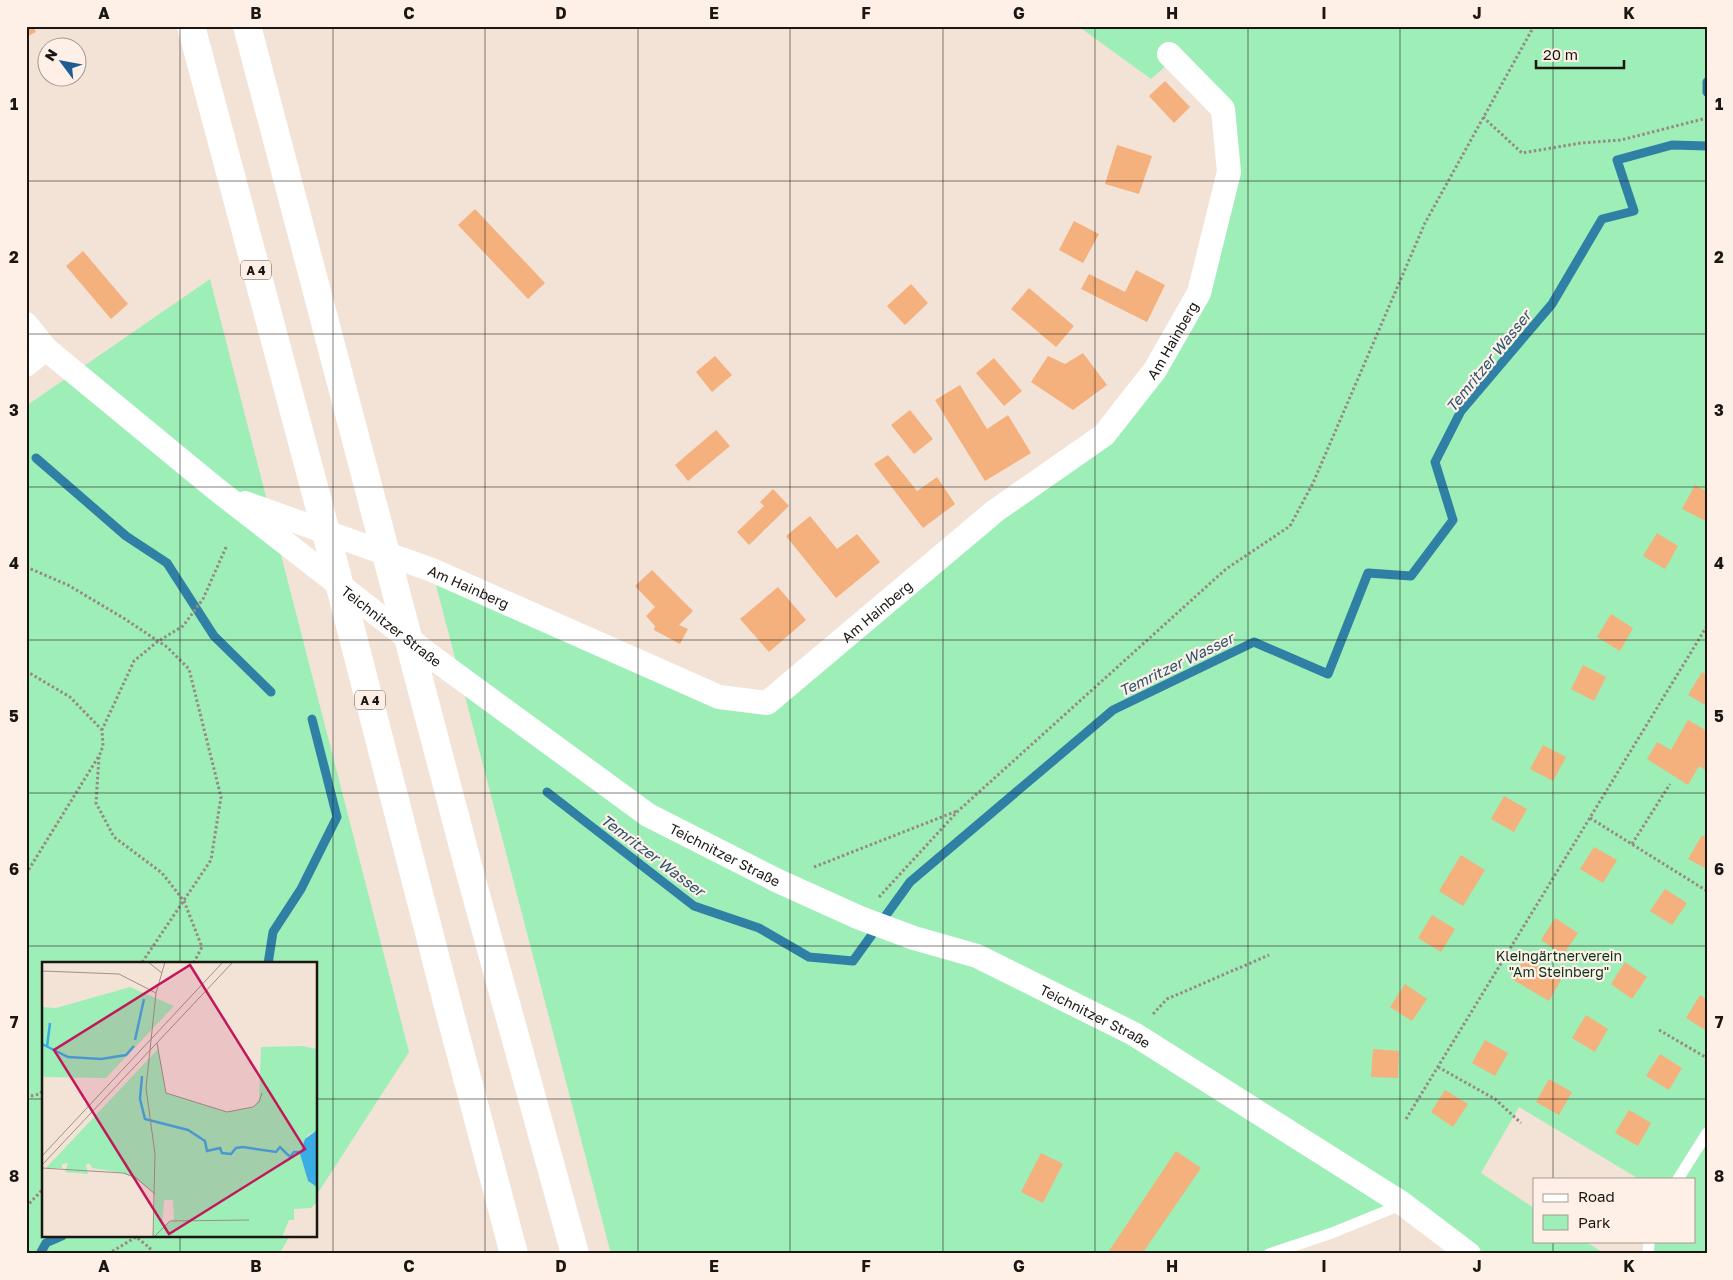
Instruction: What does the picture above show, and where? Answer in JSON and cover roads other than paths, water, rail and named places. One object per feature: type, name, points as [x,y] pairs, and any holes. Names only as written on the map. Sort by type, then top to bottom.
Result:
[{"type":"highway","name":"A 4","points":[[191,26],[322,514],[514,1254]]},
{"type":"highway","points":[[247,26],[470,873],[575,1254]]},
{"type":"street","name":"Am Hainberg","points":[[225,496],[432,570],[719,697],[766,703],[995,511],[1104,435],[1155,370],[1199,293],[1229,172],[1223,109],[1169,54]]},
{"type":"street","name":"Teichnitzer Straße","points":[[26,324],[46,349],[225,496],[432,657],[648,815],[778,881],[860,918],[914,938],[978,956],[1134,1034],[1403,1204],[1469,1254]]},
{"type":"street","points":[[26,365],[46,349]]},
{"type":"lane","points":[[1679,1178],[1707,1134]]},
{"type":"lane","points":[[1270,1254],[1332,1233],[1403,1204]]},
{"type":"waterway","name":"Temritzer Wasser","points":[[1707,82],[1707,92]]},
{"type":"waterway","name":"Temritzer Wasser","points":[[547,792],[694,906],[759,928],[809,957],[853,961],[910,882],[1113,710],[1254,642],[1328,674],[1368,573],[1411,576],[1453,520],[1435,462],[1461,411],[1552,304],[1602,219],[1634,211],[1617,160],[1672,145],[1707,146]]},
{"type":"waterway","points":[[36,458],[126,536],[167,563],[214,636],[271,692]]},
{"type":"waterway","name":"Temritzer Wasser","points":[[268,962],[273,932],[301,889],[337,817],[312,719]]},
{"type":"waterway","name":"Temritzer Wasser","points":[[40,1254],[46,1243],[57,1238]]},
{"type":"park label","name":"Kleingärtnerverein \"Am Steinberg\"","points":[[1559,964]]}]
